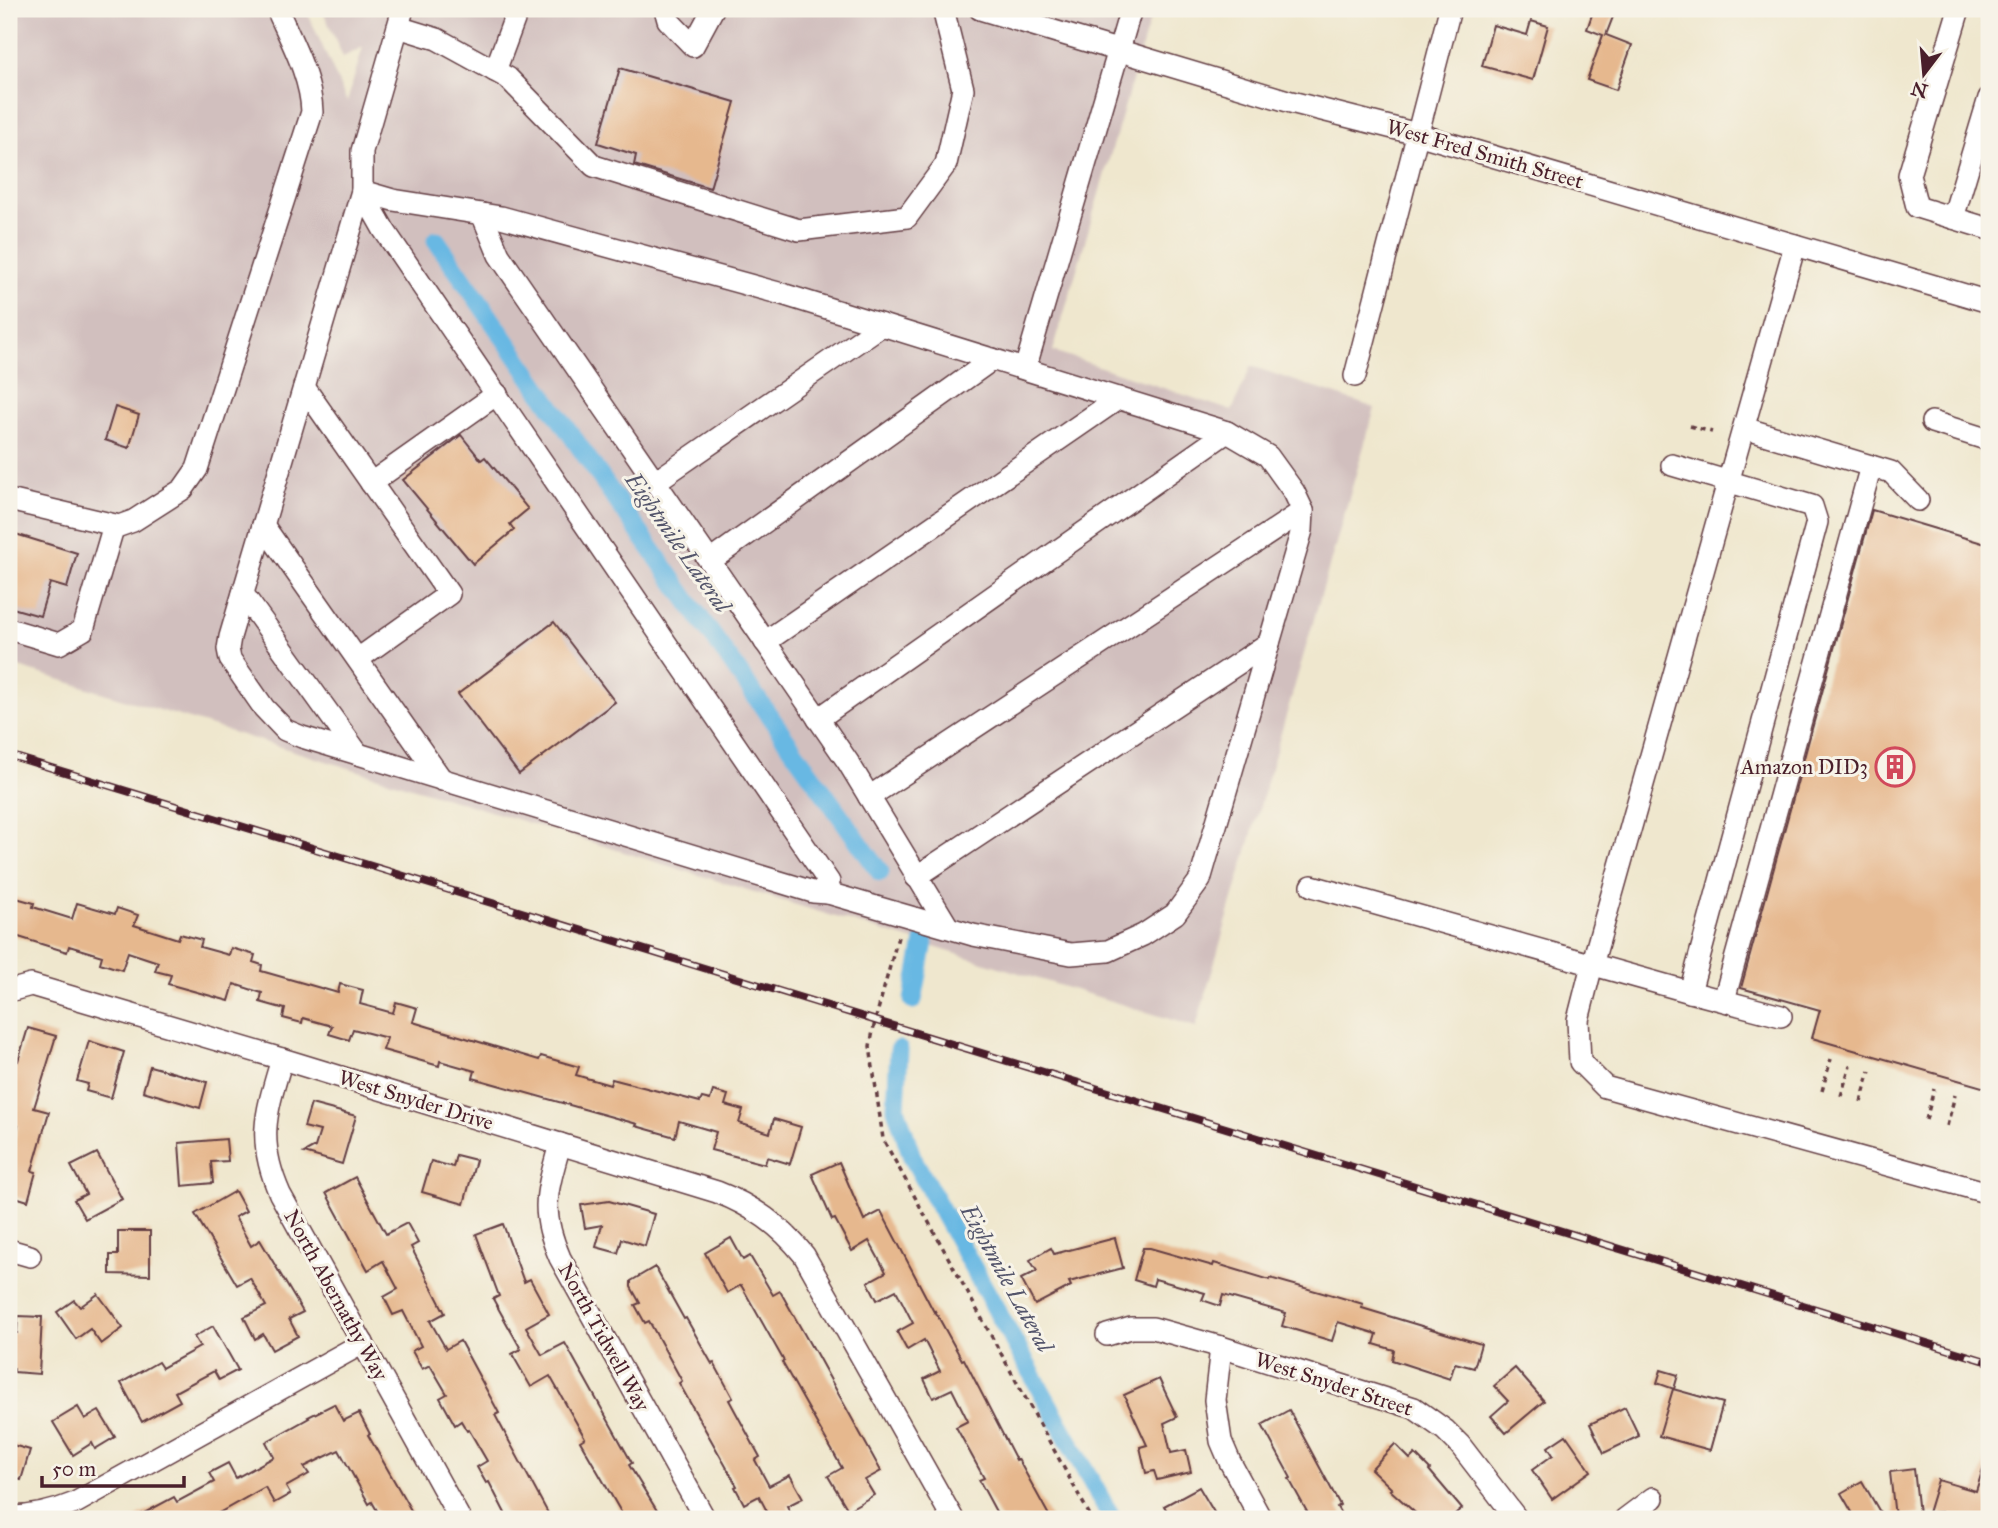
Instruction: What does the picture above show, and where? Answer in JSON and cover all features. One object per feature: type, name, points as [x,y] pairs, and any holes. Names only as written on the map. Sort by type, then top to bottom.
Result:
[{"type":"street","points":[[9,500],[119,526],[133,521],[183,489],[197,469],[312,112],[312,96],[306,78],[277,9]]},
{"type":"street","points":[[495,71],[518,9]]},
{"type":"street","points":[[665,9],[668,20],[693,47],[713,9]]},
{"type":"street","points":[[362,191],[394,200],[501,217],[782,294],[1227,432],[1268,456],[1294,492],[1303,510],[1302,530],[1200,880],[1175,914],[1143,935],[1108,951],[1071,954],[973,935],[828,893],[799,888],[302,737],[285,730],[264,708],[230,659],[228,649],[362,191],[362,151],[401,18],[508,78],[594,166],[799,230],[907,217],[946,164],[963,89],[943,9]]},
{"type":"street","name":"West Fred Smith Street","points":[[980,9],[1291,102],[1417,134],[1989,302]]},
{"type":"street","points":[[1025,369],[1131,9]]},
{"type":"street","points":[[1354,376],[1450,9]]},
{"type":"street","points":[[1959,9],[1909,175],[1917,207],[1989,229]]},
{"type":"street","points":[[1953,218],[1989,98]]},
{"type":"street","points":[[362,191],[384,230],[829,882],[828,893]]},
{"type":"street","points":[[482,214],[499,255],[818,719],[869,797],[948,928]]},
{"type":"street","points":[[1795,244],[1592,965],[1578,1020],[1580,1062],[1605,1087],[1989,1193]]},
{"type":"street","points":[[655,482],[882,325]]},
{"type":"street","points":[[710,561],[993,359]]},
{"type":"street","points":[[304,387],[449,594],[358,659]]},
{"type":"street","points":[[371,483],[496,394]]},
{"type":"street","points":[[765,642],[1119,398]]},
{"type":"street","points":[[1932,422],[1989,440]]},
{"type":"street","points":[[1744,428],[1891,472],[1918,500]]},
{"type":"street","points":[[818,719],[1227,432]]},
{"type":"street","points":[[1672,465],[1812,506],[1817,522],[1690,992]]},
{"type":"street","points":[[1724,1000],[1871,466]]},
{"type":"street","points":[[869,797],[1303,510]]},
{"type":"street","points":[[9,629],[59,644],[83,630],[114,525]]},
{"type":"street","points":[[263,525],[442,780]]},
{"type":"street","points":[[243,594],[358,754]]},
{"type":"street","points":[[916,877],[1269,643]]},
{"type":"street","points":[[1312,886],[1781,1016]]},
{"type":"street","name":"West Snyder Drive","points":[[9,991],[31,985],[560,1144],[737,1200],[756,1210],[790,1237],[804,1255],[953,1519]]},
{"type":"street","name":"North Abernathy Way","points":[[282,1059],[268,1106],[265,1128],[265,1151],[270,1173],[460,1519]]},
{"type":"street","name":"North Tidwell Way","points":[[560,1144],[547,1193],[551,1237],[560,1258],[705,1519]]},
{"type":"street","points":[[9,1250],[30,1256]]},
{"type":"street","name":"West Snyder Street","points":[[1107,1335],[1131,1328],[1153,1328],[1413,1408],[1445,1430],[1460,1445],[1517,1519]]},
{"type":"street","points":[[9,1517],[57,1515],[363,1343]]},
{"type":"street","points":[[1221,1347],[1215,1400],[1221,1441],[1261,1519]]},
{"type":"street","points":[[1625,1519],[1653,1498]]},
{"type":"path","points":[[1690,426],[1712,432]]},
{"type":"path","points":[[898,937],[870,1046],[883,1139],[1092,1519]]},
{"type":"path","points":[[1822,1091],[1830,1059]]},
{"type":"path","points":[[1841,1096],[1850,1065]]},
{"type":"path","points":[[1861,1102],[1870,1071]]},
{"type":"path","points":[[1926,1120],[1934,1089]]},
{"type":"path","points":[[1947,1126],[1955,1095]]},
{"type":"shaded area","points":[[9,9],[306,9],[347,102],[363,47],[343,57],[322,9],[1153,9],[1053,351],[1232,411],[1251,366],[1375,408],[1196,1027],[9,664]]},
{"type":"building","points":[[1594,9],[1616,9],[1606,35],[1632,45],[1616,90],[1587,80],[1603,35],[1587,29]]},
{"type":"building","points":[[1531,21],[1548,26],[1533,80],[1482,66],[1493,25],[1527,35]]},
{"type":"building","points":[[620,68],[735,102],[710,188],[634,165],[636,155],[598,143]]},
{"type":"building","points":[[115,407],[139,415],[129,448],[105,440]]},
{"type":"building","points":[[461,435],[481,460],[485,457],[528,509],[510,524],[514,530],[473,564],[403,480]]},
{"type":"building","name":"Amazon DID3","points":[[1872,510],[1989,545],[1989,1089],[1812,1038],[1820,1010],[1741,988]]},
{"type":"building","points":[[9,532],[77,553],[67,588],[50,583],[40,616],[9,607]]},
{"type":"building","points":[[554,622],[615,702],[519,774],[458,694]]},
{"type":"building","points":[[9,896],[34,903],[33,907],[72,919],[77,903],[115,914],[117,908],[138,915],[134,925],[178,939],[180,934],[202,940],[200,947],[229,955],[231,948],[255,955],[253,962],[262,965],[261,971],[338,993],[340,984],[363,990],[360,1004],[393,1013],[396,1002],[417,1008],[413,1022],[539,1060],[541,1056],[579,1067],[576,1075],[610,1085],[612,1079],[700,1102],[702,1098],[710,1100],[713,1091],[728,1095],[725,1105],[743,1110],[739,1123],[770,1133],[774,1119],[801,1127],[790,1164],[767,1157],[765,1164],[711,1150],[716,1132],[679,1121],[675,1137],[473,1078],[475,1071],[440,1061],[439,1066],[383,1050],[387,1038],[353,1029],[349,1040],[329,1034],[332,1026],[303,1018],[302,1023],[283,1018],[285,1009],[260,1002],[262,993],[234,984],[229,1001],[168,984],[171,975],[155,971],[158,962],[128,952],[122,970],[100,963],[102,956],[69,946],[67,952],[9,934]]},
{"type":"building","points":[[28,1028],[56,1036],[34,1108],[49,1112],[32,1171],[36,1172],[28,1201],[9,1195],[9,1158],[18,1126],[9,1123],[9,1069],[12,1059],[18,1061]]},
{"type":"building","points":[[89,1041],[124,1052],[111,1098],[86,1091],[88,1084],[77,1081]]},
{"type":"building","points":[[150,1066],[207,1082],[200,1108],[143,1091]]},
{"type":"building","points":[[311,1104],[356,1116],[342,1164],[304,1153],[315,1147],[320,1131],[304,1127]]},
{"type":"building","points":[[226,1139],[228,1161],[211,1162],[213,1183],[182,1186],[179,1143]]},
{"type":"building","points":[[97,1153],[122,1199],[85,1219],[74,1200],[86,1194],[71,1166]]},
{"type":"building","points":[[456,1155],[476,1160],[464,1204],[422,1192],[431,1161],[453,1167]]},
{"type":"building","points":[[839,1162],[864,1220],[881,1211],[934,1312],[962,1360],[964,1359],[1016,1460],[1018,1459],[1051,1519],[1000,1519],[979,1480],[984,1478],[956,1427],[968,1421],[952,1389],[933,1398],[924,1379],[940,1371],[924,1340],[907,1350],[897,1332],[913,1323],[896,1290],[877,1300],[868,1282],[886,1272],[869,1241],[852,1251],[835,1219],[832,1220],[812,1174]]},
{"type":"building","points":[[355,1177],[386,1234],[407,1223],[418,1243],[411,1247],[445,1313],[430,1321],[446,1349],[460,1341],[499,1413],[495,1415],[549,1515],[541,1519],[508,1519],[489,1482],[486,1483],[477,1467],[487,1461],[461,1421],[455,1425],[440,1398],[447,1394],[430,1365],[422,1369],[412,1351],[421,1346],[403,1311],[393,1315],[384,1297],[398,1289],[383,1261],[368,1270],[326,1193]]},
{"type":"building","points":[[235,1191],[246,1211],[235,1217],[251,1246],[260,1240],[303,1312],[289,1319],[298,1336],[272,1350],[263,1334],[255,1339],[244,1317],[266,1306],[250,1278],[237,1285],[195,1214]]},
{"type":"building","points":[[609,1201],[654,1214],[645,1246],[622,1239],[618,1253],[596,1247],[602,1225],[585,1228],[581,1205]]},
{"type":"building","points":[[503,1224],[524,1282],[530,1279],[549,1314],[526,1327],[542,1355],[565,1343],[632,1463],[629,1465],[659,1514],[650,1519],[625,1519],[580,1441],[585,1438],[550,1376],[531,1387],[512,1354],[521,1349],[493,1299],[499,1296],[476,1234]]},
{"type":"building","points":[[118,1231],[150,1231],[150,1275],[110,1274],[110,1255],[118,1255]]},
{"type":"building","points":[[731,1238],[743,1260],[750,1256],[773,1295],[780,1291],[881,1471],[865,1480],[874,1495],[848,1510],[828,1476],[842,1468],[782,1362],[784,1361],[741,1285],[727,1293],[705,1253]]},
{"type":"building","points":[[1115,1238],[1123,1268],[1069,1282],[1071,1286],[1035,1305],[1021,1279],[1037,1271],[1030,1260],[1051,1248],[1054,1254]]},
{"type":"building","points":[[1143,1248],[1213,1266],[1214,1263],[1326,1293],[1363,1304],[1362,1308],[1481,1344],[1474,1368],[1455,1363],[1450,1379],[1392,1360],[1394,1350],[1374,1344],[1377,1334],[1338,1322],[1332,1341],[1282,1326],[1286,1313],[1223,1295],[1220,1306],[1202,1300],[1205,1293],[1155,1279],[1153,1286],[1134,1280]]},
{"type":"building","points":[[655,1267],[733,1398],[729,1400],[760,1457],[755,1460],[769,1486],[790,1475],[803,1498],[787,1506],[794,1519],[771,1519],[759,1496],[744,1504],[735,1487],[737,1486],[679,1383],[682,1381],[649,1321],[645,1323],[635,1305],[640,1303],[631,1287],[631,1281]]},
{"type":"building","points":[[98,1294],[123,1328],[101,1344],[90,1329],[76,1339],[57,1312],[74,1300],[80,1307]]},
{"type":"building","points":[[18,1316],[42,1317],[39,1374],[14,1372],[14,1369],[9,1368],[9,1333],[17,1333]]},
{"type":"building","points":[[213,1326],[238,1370],[219,1380],[214,1371],[175,1392],[180,1401],[142,1422],[121,1383],[158,1362],[162,1368],[200,1347],[194,1337]]},
{"type":"building","points":[[1515,1368],[1544,1401],[1506,1433],[1491,1416],[1508,1401],[1494,1386]]},
{"type":"building","points":[[1661,1370],[1678,1375],[1674,1389],[1657,1383]]},
{"type":"building","points":[[1159,1379],[1177,1417],[1164,1423],[1171,1453],[1186,1450],[1191,1472],[1157,1480],[1154,1471],[1146,1473],[1140,1447],[1147,1445],[1124,1395]]},
{"type":"building","points":[[1673,1389],[1723,1403],[1710,1450],[1659,1436]]},
{"type":"building","points":[[334,1404],[343,1421],[359,1413],[370,1434],[368,1435],[416,1519],[382,1519],[372,1502],[369,1504],[339,1450],[304,1467],[309,1474],[286,1487],[290,1494],[274,1503],[265,1487],[208,1519],[133,1519],[174,1497],[177,1502],[214,1482],[209,1473],[228,1463],[236,1478],[274,1457],[266,1442]]},
{"type":"building","points":[[78,1407],[85,1419],[99,1411],[115,1437],[95,1449],[92,1443],[73,1455],[53,1422]]},
{"type":"building","points":[[1625,1407],[1639,1436],[1604,1453],[1590,1424]]},
{"type":"building","points":[[1289,1410],[1340,1505],[1337,1507],[1344,1519],[1311,1519],[1289,1479],[1291,1478],[1262,1425]]},
{"type":"building","points":[[1566,1435],[1591,1471],[1552,1499],[1532,1470],[1553,1455],[1548,1447]]},
{"type":"building","points":[[9,1444],[30,1450],[21,1480],[9,1477]]},
{"type":"building","points":[[1395,1444],[1410,1459],[1415,1454],[1462,1509],[1450,1519],[1422,1519],[1390,1490],[1392,1489],[1371,1469]]},
{"type":"building","points":[[1986,1459],[1989,1460],[1989,1519],[1939,1519],[1941,1512],[1928,1513],[1938,1480],[1976,1491]]},
{"type":"building","points":[[1914,1469],[1919,1514],[1895,1517],[1890,1472]]},
{"type":"building","points":[[1862,1481],[1884,1519],[1856,1519],[1841,1493]]},
{"type":"building","points":[[1199,1487],[1218,1519],[1172,1519],[1164,1506]]},
{"type":"waterway","name":"Eightmile Lateral","points":[[436,240],[880,872]]},
{"type":"waterway","name":"Eightmile Lateral","points":[[913,1000],[924,942]]},
{"type":"waterway","name":"Eightmile Lateral","points":[[899,1050],[896,1108],[912,1157],[1112,1519]]},
{"type":"railway","points":[[9,755],[1989,1362]]},
{"type":"place","name":"Amazon DID3","points":[[1895,767]]}]
